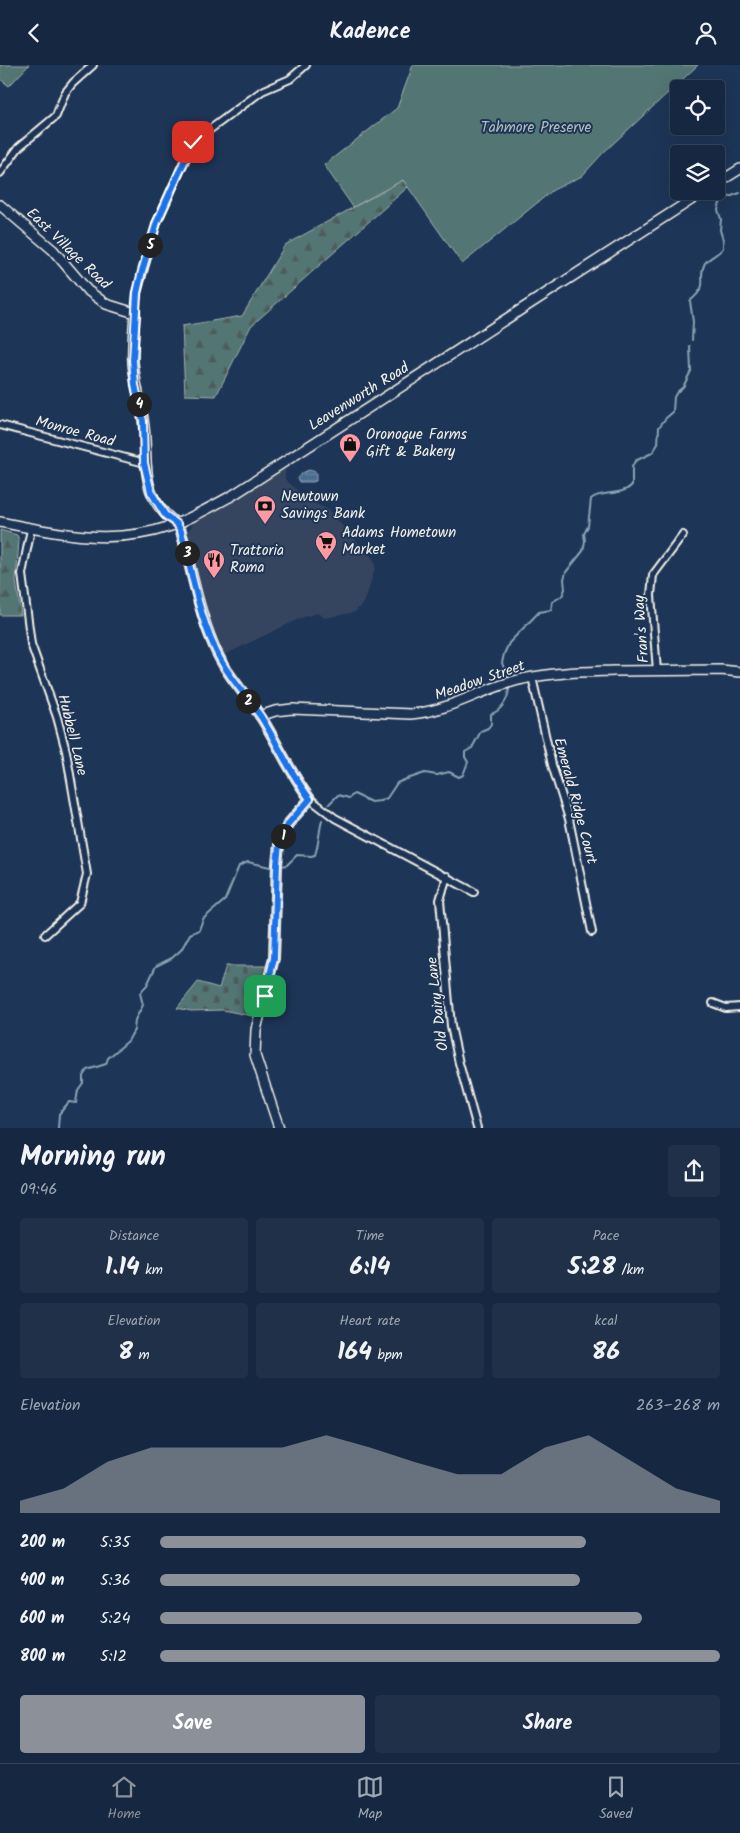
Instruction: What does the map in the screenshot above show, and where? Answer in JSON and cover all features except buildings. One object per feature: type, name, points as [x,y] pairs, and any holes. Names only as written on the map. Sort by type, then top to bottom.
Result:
[{"type":"main road","points":[[725,178],[740,169]]},
{"type":"main road","name":"Leavenworth Road","points":[[0,522],[31,529],[92,538],[113,538],[142,534],[177,524],[232,495],[691,200]]},
{"type":"main road","name":"East Village Road","points":[[0,205],[53,250],[87,290],[106,304],[135,313]]},
{"type":"main road","points":[[135,313],[133,360],[135,385],[143,421],[144,463],[151,492],[165,515],[177,524],[181,531],[193,581],[212,644],[221,662],[232,680],[260,716],[294,776],[310,799],[288,824],[279,845],[274,958],[256,1030],[255,1055],[279,1128]]},
{"type":"main road","name":"Meadow Street","points":[[260,716],[292,709],[424,713],[449,707],[512,681],[566,673],[721,670],[740,672]]},
{"type":"street","points":[[0,173],[19,147],[56,115],[65,93],[93,65]]},
{"type":"street","points":[[135,313],[140,278],[157,222],[193,142],[262,91],[290,79],[306,65]]},
{"type":"street","name":"Monroe Road","points":[[0,425],[144,463]]},
{"type":"street","name":"Hubbell Lane","points":[[31,529],[22,574],[31,644],[57,717],[66,751],[87,874],[80,903],[45,935]]},
{"type":"street","name":"Fran's Way","points":[[657,671],[651,595],[653,575],[682,535]]},
{"type":"street","name":"Emerald Ridge Court","points":[[532,677],[552,765],[568,819],[592,931]]},
{"type":"street","points":[[310,799],[335,818],[474,892]]},
{"type":"street","name":"Old Dairy Lane","points":[[446,876],[440,900],[451,1026],[476,1128]]},
{"type":"street","points":[[713,1003],[726,1008],[740,1007]]},
{"type":"shaded area","points":[[285,469],[285,479],[309,501],[327,509],[374,560],[375,568],[365,601],[355,612],[325,618],[317,613],[301,618],[222,656],[215,639],[189,551],[189,530],[195,520]]},
{"type":"shaded area","points":[[309,470],[316,472],[316,481],[299,482],[297,478]]},
{"type":"green space","points":[[0,65],[29,65],[9,86],[0,79]]},
{"type":"green space","name":"Tahmore Preserve","points":[[413,65],[698,65],[682,80],[670,80],[670,91],[603,153],[582,176],[553,190],[462,264],[403,180],[353,207],[324,165],[397,108]]},
{"type":"green space","points":[[403,180],[408,187],[251,326],[216,396],[185,395],[182,326],[242,316],[285,245]]},
{"type":"green space","points":[[0,530],[17,535],[19,540],[16,581],[21,615],[0,615]]},
{"type":"green space","points":[[226,966],[267,966],[252,1016],[223,1010],[191,1011],[177,1008],[198,982],[219,988]]},
{"type":"waterway","points":[[692,340],[693,322],[690,301],[697,295],[702,285],[702,273],[705,263],[723,248],[720,230],[721,219],[718,210],[720,203],[726,198],[740,193]]},
{"type":"waterway","points":[[507,676],[502,663],[509,643],[539,612],[551,610],[552,602],[562,596],[565,589],[564,579],[566,572],[583,551],[584,534],[588,526],[591,499],[595,496],[622,491],[632,485],[632,467],[635,461],[652,453],[658,444],[659,427],[673,412],[674,397],[683,387],[691,371],[690,346]]},
{"type":"waterway","points":[[329,804],[338,795],[349,798],[354,794],[371,802],[380,801],[387,798],[397,783],[425,773],[437,775],[449,772],[459,777],[463,775],[468,762],[465,752],[472,748],[481,731],[488,728],[491,724],[491,714],[503,705],[509,689]]},
{"type":"waterway","points":[[282,866],[287,865],[297,855],[315,855],[322,820]]},
{"type":"waterway","points":[[58,1128],[59,1114],[69,1102],[76,1103],[78,1090],[83,1083],[83,1076],[87,1070],[106,1064],[108,1058],[128,1041],[134,1030],[135,1020],[143,1005],[140,993],[147,985],[156,966],[172,958],[181,950],[190,934],[199,930],[203,919],[225,900],[239,866],[248,862],[270,867]]},
{"type":"place","name":"Oronoque Farms Gift & Bakery","points":[[350,463]]},
{"type":"place","name":"Newtown Savings Bank","points":[[265,525]]},
{"type":"place","name":"Adams Hometown Market","points":[[326,561]]},
{"type":"place","name":"Trattoria Roma","points":[[214,579]]},
{"type":"route","points":[[193,142],[157,222],[142,271],[137,293],[133,360],[135,385],[143,421],[144,463],[151,492],[165,515],[177,524],[181,531],[193,581],[212,644],[232,680],[260,716],[294,776],[310,799],[288,824],[279,845],[274,958],[265,996]]}]
